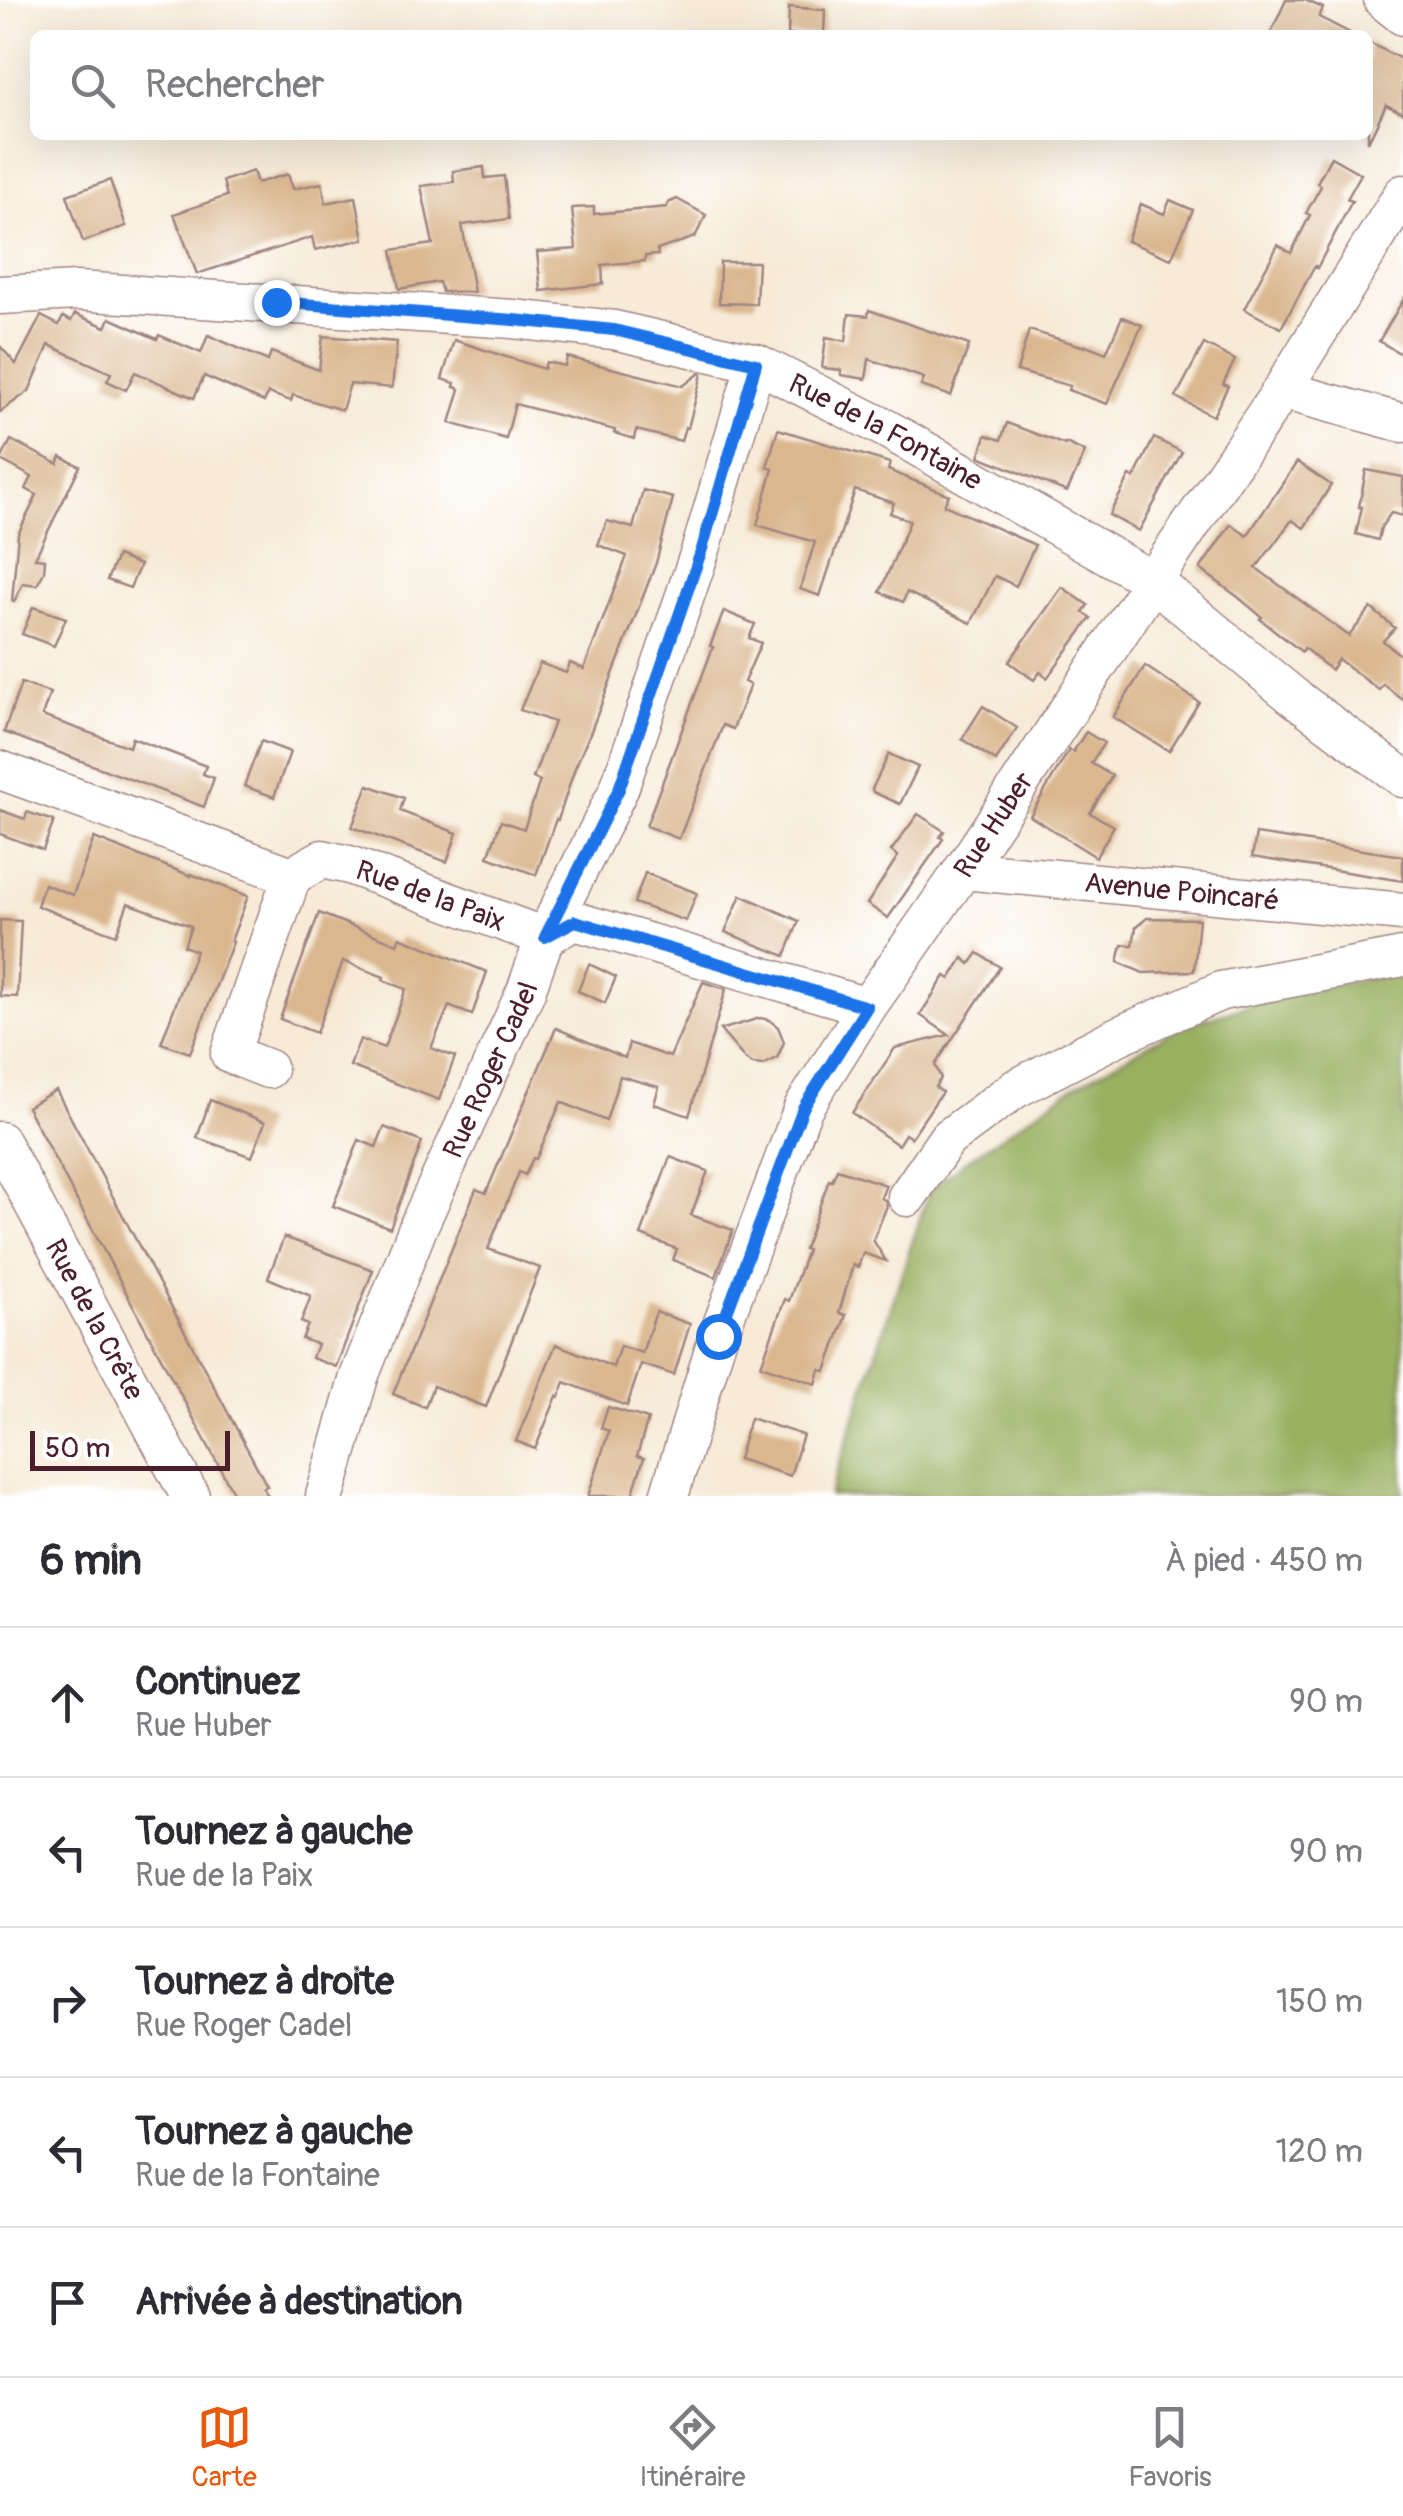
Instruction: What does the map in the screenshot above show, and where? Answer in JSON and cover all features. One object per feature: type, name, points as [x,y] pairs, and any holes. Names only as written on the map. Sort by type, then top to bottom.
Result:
[{"type":"street","points":[[1383,0],[1403,16]]},
{"type":"street","name":"Rue Huber","points":[[670,1496],[718,1336],[803,1108],[1282,390],[1403,194]]},
{"type":"street","name":"Rue de la Fontaine","points":[[0,295],[78,291],[514,320],[614,330],[756,364],[885,428],[1153,580],[1294,697],[1403,778]]},
{"type":"street","name":"Rue Roger Cadel","points":[[325,1496],[358,1376],[419,1225],[526,992],[545,937],[619,789],[702,549],[756,364]]},
{"type":"street","points":[[1282,390],[1403,423]]},
{"type":"street","points":[[0,770],[292,876],[230,1054],[268,1069]]},
{"type":"street","name":"Rue de la Paix","points":[[292,876],[322,859],[349,865],[545,937]]},
{"type":"street","name":"Avenue Poincaré","points":[[963,870],[1403,912]]},
{"type":"street","points":[[545,937],[575,921],[867,1007]]},
{"type":"street","points":[[906,1197],[948,1138],[1015,1089],[1118,1036],[1221,991],[1403,958]]},
{"type":"street","name":"Rue de la Crête","points":[[0,1141],[190,1496]]},
{"type":"green space","points":[[1403,972],[1403,1496],[829,1496],[929,1191],[964,1162],[1075,1086],[1179,1027],[1272,998]]},
{"type":"building","points":[[1286,0],[1305,0],[1323,8],[1319,17],[1344,30],[1272,30]]},
{"type":"building","points":[[789,7],[825,10],[824,30],[788,30]]},
{"type":"building","points":[[1373,45],[1403,60],[1403,113],[1386,105],[1373,132]]},
{"type":"building","points":[[1331,157],[1361,174],[1347,199],[1352,201],[1281,328],[1244,309],[1278,245],[1291,253]]},
{"type":"building","points":[[484,167],[485,178],[504,176],[509,219],[462,225],[474,292],[442,292],[439,282],[399,289],[392,250],[433,244],[421,186],[454,182],[453,171]]},
{"type":"building","points":[[253,171],[257,183],[288,174],[293,189],[322,183],[326,203],[356,197],[364,239],[315,250],[312,237],[197,274],[174,214],[227,196],[223,181]]},
{"type":"building","points":[[110,180],[126,226],[83,242],[67,195]]},
{"type":"building","points":[[677,199],[706,215],[695,237],[657,250],[658,255],[645,256],[645,261],[602,265],[603,284],[541,291],[537,252],[576,249],[572,208],[594,207],[594,214],[667,207]]},
{"type":"building","points":[[1170,200],[1193,210],[1171,259],[1127,241],[1141,204],[1164,214]]},
{"type":"building","points":[[720,262],[758,262],[756,304],[719,303]]},
{"type":"building","points":[[1403,300],[1403,355],[1379,341]]},
{"type":"building","points":[[869,310],[969,345],[951,396],[921,386],[924,378],[869,359],[866,379],[822,368],[826,337],[846,341],[849,314],[868,316]]},
{"type":"building","points":[[75,314],[106,327],[110,318],[201,353],[208,335],[268,361],[271,352],[319,370],[323,336],[397,342],[392,388],[350,384],[342,410],[293,395],[291,401],[268,393],[264,402],[204,376],[194,398],[135,372],[126,390],[107,381],[111,373],[49,345],[29,391],[0,412],[0,346],[16,364],[41,316],[59,325],[63,317],[71,321]]},
{"type":"building","points":[[1122,317],[1142,325],[1107,404],[1068,390],[1070,386],[1017,371],[1029,330],[1106,353]]},
{"type":"building","points":[[454,340],[544,369],[546,362],[565,366],[567,357],[683,386],[702,374],[681,441],[636,430],[634,439],[614,433],[615,430],[515,404],[506,439],[450,423],[460,389],[442,379]]},
{"type":"building","points":[[1204,344],[1235,360],[1213,416],[1176,397]]},
{"type":"building","points":[[1007,423],[1085,452],[1067,492],[979,456],[986,435],[1001,440]]},
{"type":"building","points":[[778,429],[890,463],[888,470],[949,495],[944,505],[1035,545],[1016,586],[995,576],[971,623],[907,592],[903,602],[880,592],[910,521],[890,513],[894,503],[855,490],[820,596],[800,589],[815,542],[757,525],[773,469],[767,467]]},
{"type":"building","points":[[1154,438],[1182,452],[1139,531],[1109,515]]},
{"type":"building","points":[[11,440],[58,464],[61,457],[80,466],[35,558],[45,559],[44,572],[37,585],[23,583],[14,602],[18,534],[37,495],[26,489],[32,477],[1,460]]},
{"type":"building","points":[[1297,462],[1331,485],[1304,528],[1292,520],[1256,568],[1349,636],[1371,608],[1395,628],[1383,641],[1403,657],[1403,700],[1383,684],[1379,690],[1338,659],[1331,670],[1304,648],[1302,652],[1200,569],[1231,524],[1247,536]]},
{"type":"building","points":[[1366,470],[1403,477],[1403,516],[1391,513],[1378,540],[1356,534]]},
{"type":"building","points":[[643,490],[673,498],[656,563],[536,875],[488,857],[501,821],[524,829],[540,781],[533,778],[554,722],[520,710],[540,663],[566,673],[570,663],[584,669],[627,556],[598,545],[607,521],[633,528]]},
{"type":"building","points":[[117,556],[140,565],[130,588],[107,580]]},
{"type":"building","points":[[1062,587],[1088,605],[1083,612],[1091,618],[1047,678],[1040,672],[1034,680],[1009,662]]},
{"type":"building","points":[[33,607],[66,618],[54,646],[22,634]]},
{"type":"building","points":[[724,611],[755,624],[749,638],[761,643],[744,682],[750,685],[733,729],[723,725],[679,839],[646,826]]},
{"type":"building","points":[[1145,666],[1199,702],[1169,751],[1113,717]]},
{"type":"building","points":[[21,683],[50,693],[42,716],[129,747],[132,738],[206,766],[203,774],[214,778],[204,807],[4,732]]},
{"type":"building","points":[[983,706],[1017,728],[996,761],[962,739]]},
{"type":"building","points":[[1086,732],[1104,743],[1091,763],[1112,776],[1090,813],[1114,826],[1096,857],[1030,816],[1069,750],[1073,752]]},
{"type":"building","points":[[261,741],[290,752],[274,797],[244,786]]},
{"type":"building","points":[[889,754],[918,767],[900,804],[872,789]]},
{"type":"building","points":[[368,785],[404,798],[400,811],[457,833],[447,862],[352,827]]},
{"type":"building","points":[[0,810],[25,819],[27,812],[54,821],[43,850],[0,834]]},
{"type":"building","points":[[918,814],[944,831],[940,837],[943,839],[888,918],[867,904],[898,856],[891,851]]},
{"type":"building","points":[[1256,834],[1403,856],[1403,881],[1252,857]]},
{"type":"building","points":[[94,838],[248,896],[190,1053],[161,1043],[196,951],[184,946],[191,926],[128,903],[116,935],[37,906],[44,884],[73,895]]},
{"type":"building","points":[[645,873],[697,893],[686,921],[634,903]]},
{"type":"building","points":[[741,895],[799,921],[785,956],[725,932]]},
{"type":"building","points":[[319,913],[397,944],[400,937],[487,972],[472,1015],[449,1006],[431,1048],[455,1057],[439,1100],[350,1066],[360,1039],[384,1048],[406,989],[383,980],[384,977],[343,961],[316,1033],[280,1019]]},
{"type":"building","points":[[1147,918],[1199,919],[1194,971],[1143,973],[1118,962],[1122,945],[1133,945],[1136,927]]},
{"type":"building","points":[[0,920],[21,921],[17,997],[0,996]]},
{"type":"building","points":[[978,953],[1000,967],[935,1065],[941,1078],[935,1087],[942,1092],[911,1138],[905,1134],[898,1145],[852,1113],[895,1048],[949,1035],[920,1015],[945,976],[950,979],[963,958],[970,964]]},
{"type":"building","points":[[589,964],[616,977],[605,1003],[578,991]]},
{"type":"building","points":[[703,982],[726,989],[689,1116],[654,1104],[659,1087],[620,1076],[606,1121],[561,1102],[536,1159],[533,1158],[525,1175],[519,1172],[488,1249],[540,1268],[486,1407],[433,1386],[425,1407],[393,1394],[476,1189],[486,1193],[556,1028],[625,1058],[629,1043],[670,1057]]},
{"type":"building","points":[[760,1018],[778,1027],[784,1042],[777,1058],[763,1065],[745,1059],[720,1030]]},
{"type":"building","points":[[56,1090],[267,1486],[263,1488],[268,1496],[235,1496],[27,1107]]},
{"type":"building","points":[[210,1100],[265,1122],[252,1157],[197,1138]]},
{"type":"building","points":[[384,1127],[422,1142],[390,1228],[333,1206],[359,1140],[376,1147]]},
{"type":"building","points":[[670,1157],[708,1171],[691,1215],[733,1230],[716,1277],[673,1260],[677,1249],[641,1235]]},
{"type":"building","points":[[837,1169],[886,1185],[881,1198],[887,1206],[873,1240],[886,1261],[863,1253],[858,1267],[853,1265],[839,1313],[846,1315],[826,1371],[820,1370],[816,1384],[761,1365],[785,1299],[789,1301],[829,1180],[832,1181]]},
{"type":"building","points":[[284,1237],[373,1270],[336,1367],[312,1358],[317,1344],[302,1339],[308,1325],[301,1322],[311,1296],[268,1278]]},
{"type":"building","points":[[656,1312],[690,1324],[674,1375],[641,1364],[627,1406],[565,1382],[535,1449],[516,1441],[556,1344],[613,1367],[620,1346],[642,1353]]},
{"type":"building","points":[[608,1407],[648,1419],[637,1456],[644,1458],[632,1496],[588,1496],[609,1431],[601,1428]]},
{"type":"building","points":[[750,1418],[803,1435],[790,1476],[738,1459]]},
{"type":"route","points":[[276,302],[614,330],[756,364],[702,549],[619,789],[545,937],[575,921],[867,1007],[803,1108],[718,1336]]}]
